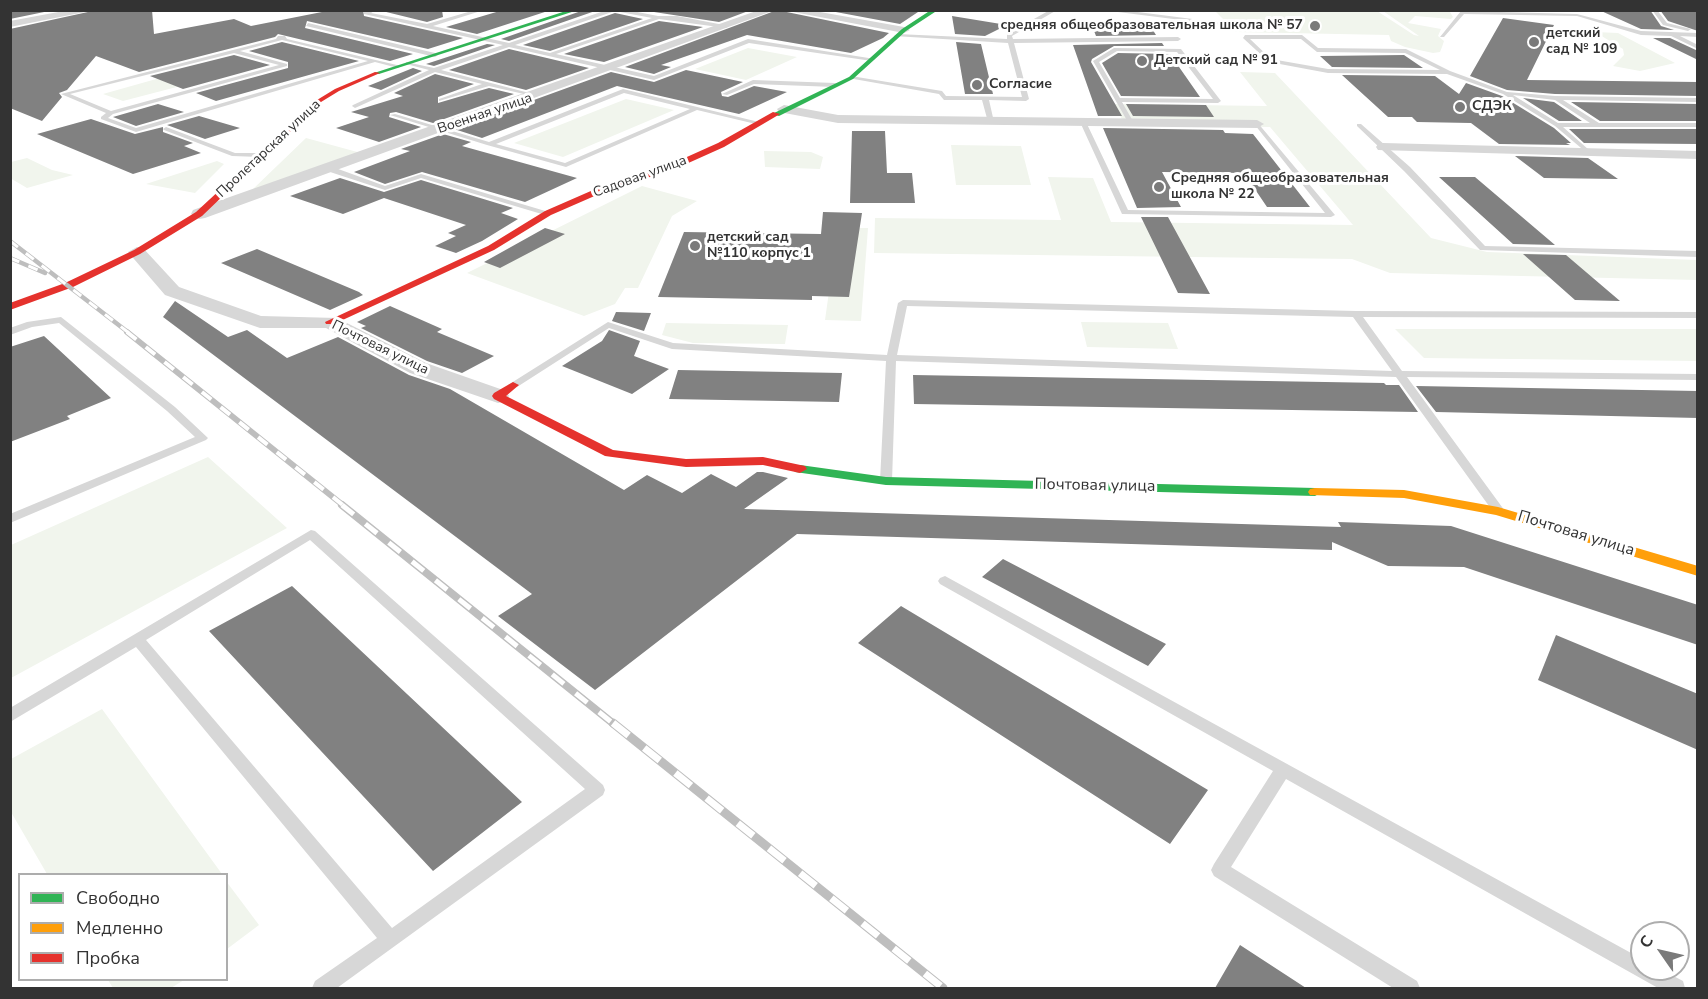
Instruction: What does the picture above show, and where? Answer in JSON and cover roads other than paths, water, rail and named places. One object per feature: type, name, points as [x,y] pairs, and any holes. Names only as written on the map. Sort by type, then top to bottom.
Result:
[{"type":"street","points":[[10,24],[90,10]]},
{"type":"street","name":"Пролетарская улица","points":[[10,307],[69,285],[137,252],[199,214],[319,101],[354,81],[576,10]]},
{"type":"street","name":"Военная улица","points":[[199,214],[611,69],[770,10]]},
{"type":"street","points":[[788,10],[901,33]]},
{"type":"street","name":"Садовая улица","points":[[330,322],[491,248],[548,213],[603,189],[672,167],[784,109],[851,78],[901,33],[936,10]]},
{"type":"street","points":[[784,109],[837,119],[1257,124]]},
{"type":"street","points":[[1383,147],[1698,154]]},
{"type":"street","name":"Почтовая улица","points":[[137,252],[172,291],[260,322],[330,322],[418,368],[505,390],[610,453],[686,463],[763,461],[816,472],[886,481],[1404,494],[1498,511],[1698,571]]},
{"type":"lane","points":[[374,10],[366,13],[654,78],[748,41],[872,59]]},
{"type":"lane","points":[[427,26],[482,10]]},
{"type":"lane","points":[[355,106],[434,70],[615,10],[726,26]]},
{"type":"lane","points":[[851,78],[942,93],[944,98],[1026,99],[1009,35],[1055,10]]},
{"type":"lane","points":[[1104,10],[1221,23]]},
{"type":"lane","points":[[1654,10],[1665,24],[1698,33]]},
{"type":"lane","points":[[1442,36],[1463,12],[1577,15],[1641,33],[1698,33]]},
{"type":"lane","points":[[550,54],[659,17]]},
{"type":"lane","points":[[308,25],[435,55]]},
{"type":"lane","points":[[901,33],[1009,41],[1178,39]]},
{"type":"lane","points":[[1672,34],[1698,46]]},
{"type":"lane","points":[[1448,72],[1328,71],[1269,60],[1245,37],[1302,37],[1317,50],[1406,51],[1448,72],[1505,93],[1557,125],[1587,152]]},
{"type":"lane","points":[[111,113],[64,94],[285,38]]},
{"type":"lane","points":[[58,91],[267,39],[285,38],[373,61],[434,70],[535,96]]},
{"type":"lane","points":[[1118,100],[1218,101],[1179,50],[1116,49],[1096,61],[1118,100],[1131,123]]},
{"type":"lane","points":[[234,51],[285,65],[111,113],[103,118],[136,130],[373,61]]},
{"type":"lane","points":[[725,94],[753,82],[835,85]]},
{"type":"lane","points":[[441,100],[489,84]]},
{"type":"lane","points":[[489,144],[623,91],[760,123]]},
{"type":"lane","points":[[1505,93],[1555,98],[1698,100]]},
{"type":"lane","points":[[985,98],[991,122]]},
{"type":"lane","points":[[1555,98],[1596,124]]},
{"type":"lane","points":[[393,115],[566,165],[697,108]]},
{"type":"lane","points":[[1083,122],[1125,212],[1331,215],[1257,124]]},
{"type":"lane","points":[[1359,125],[1483,248],[1698,254]]},
{"type":"lane","points":[[1557,125],[1698,125]]},
{"type":"lane","points":[[166,129],[234,155],[260,155]]},
{"type":"lane","points":[[327,168],[385,188],[421,176],[548,213]]},
{"type":"lane","points":[[886,481],[891,358],[903,303],[1356,314],[1698,315]]},
{"type":"lane","points":[[1356,314],[1498,511]]},
{"type":"lane","points":[[10,332],[30,324],[60,320],[171,409],[202,438],[10,519]]},
{"type":"lane","points":[[505,390],[608,325],[672,346],[891,358],[1399,374],[1698,377]]},
{"type":"lane","points":[[10,716],[311,534],[597,790],[322,988]]},
{"type":"lane","points":[[945,581],[1676,988]]},
{"type":"lane","points":[[138,640],[390,940]]},
{"type":"lane","points":[[1283,770],[1220,870],[1410,988]]},
{"type":"railway","points":[[10,241],[129,333]]},
{"type":"railway","points":[[10,258],[45,273]]},
{"type":"railway","points":[[127,332],[344,506]]},
{"type":"railway","points":[[342,505],[615,725]]},
{"type":"railway","points":[[613,723],[943,988]]},
{"type":"place","name":"средняя общеобразовательная школа № 57","points":[[1315,26]]},
{"type":"place","name":"детский сад № 109","points":[[1534,42]]},
{"type":"place","name":"Детский сад № 91","points":[[1142,61]]},
{"type":"place","name":"Согласие","points":[[977,85]]},
{"type":"place","name":"СДЭК","points":[[1460,107]]},
{"type":"place","name":"Средняя общеобразовательная школа № 22","points":[[1159,187]]},
{"type":"place","name":"детский сад №110 корпус 1","points":[[695,246]]}]
